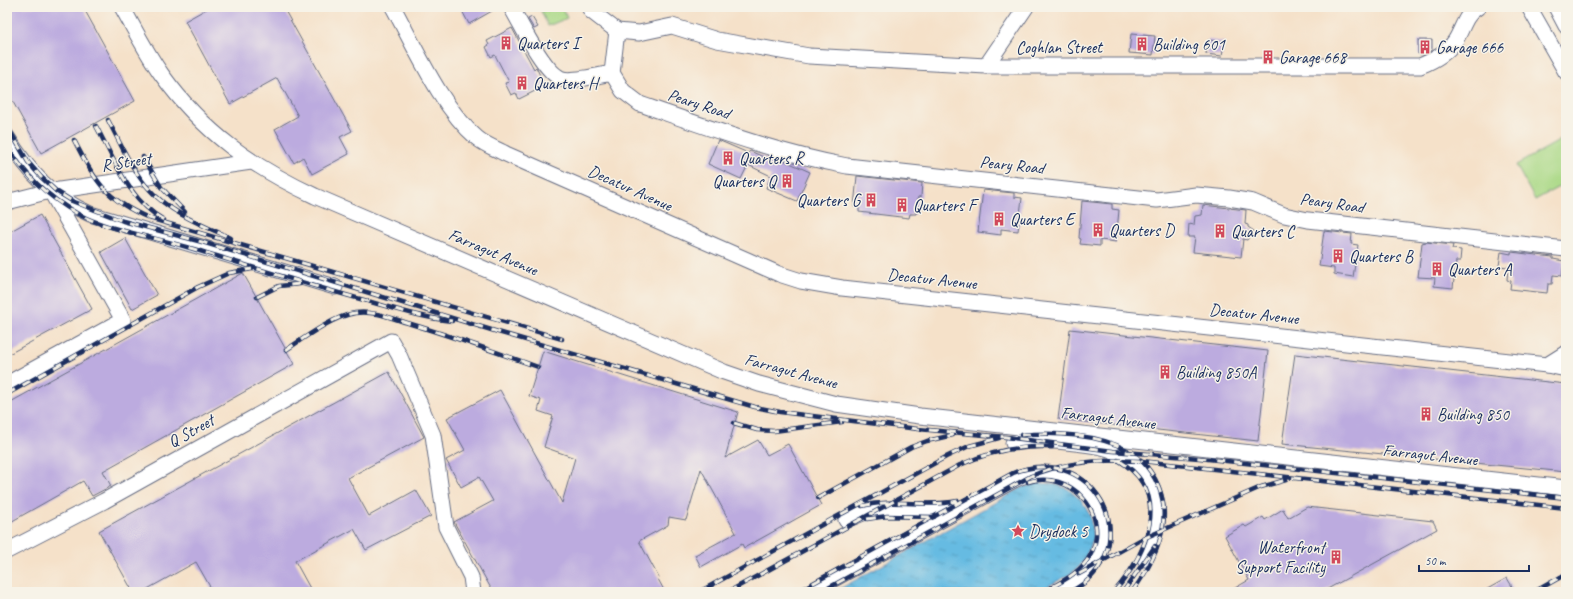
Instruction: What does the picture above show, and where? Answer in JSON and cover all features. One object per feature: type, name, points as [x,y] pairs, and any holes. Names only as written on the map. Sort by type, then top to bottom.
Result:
[{"type":"street","name":"Farragut Avenue","points":[[122,7],[150,56],[176,93],[210,130],[251,162],[285,182],[315,196],[717,369],[759,384],[836,404],[920,416],[1566,488]]},
{"type":"street","name":"Decatur Avenue","points":[[393,7],[440,92],[457,117],[478,139],[506,154],[779,274],[801,281],[842,288],[1546,365],[1566,369]]},
{"type":"street","points":[[511,7],[542,60],[560,79],[582,79],[612,73],[618,31],[591,11],[589,7]]},
{"type":"street","points":[[986,66],[1026,7]]},
{"type":"street","name":"Coghlan Street","points":[[618,31],[639,33],[672,26],[717,40],[809,56],[986,66],[1420,66],[1437,59],[1455,41],[1462,24],[1472,10],[1478,7]]},
{"type":"street","points":[[1529,7],[1566,72]]},
{"type":"street","points":[[1556,7],[1566,26]]},
{"type":"street","name":"Peary Road","points":[[612,73],[623,91],[640,104],[776,149],[847,166],[1157,200],[1196,195],[1229,198],[1253,202],[1284,214],[1308,220],[1566,249]]},
{"type":"street","points":[[7,137],[19,157],[29,169],[51,192],[71,206],[90,214],[335,287]]},
{"type":"street","name":"R Street","points":[[7,202],[51,192],[251,162]]},
{"type":"street","points":[[7,384],[123,320],[51,192]]},
{"type":"street","name":"Q Street","points":[[7,551],[104,501],[391,341],[399,355],[433,435],[446,527],[471,577],[473,592]]},
{"type":"street","points":[[1546,365],[1566,353]]},
{"type":"street","points":[[1015,426],[1060,441]]},
{"type":"street","points":[[1013,443],[1033,440],[1060,441],[1104,447],[1127,458],[1142,470],[1152,488],[1157,506],[1157,525],[1145,559]]},
{"type":"street","points":[[1091,445],[1134,440]]},
{"type":"street","points":[[810,592],[1020,476],[1041,472],[1057,473],[1065,476],[1074,480],[1086,489],[1097,506],[1103,525],[1099,552],[1092,567],[1074,582],[1057,592]]},
{"type":"street","points":[[846,520],[868,511],[946,510],[973,503]]},
{"type":"green space","points":[[549,7],[562,7],[567,18],[548,26],[541,11]]},
{"type":"green space","points":[[1566,137],[1566,183],[1535,200],[1516,165]]},
{"type":"water","name":"Drydock 5","points":[[1040,483],[1058,485],[1068,489],[1081,500],[1090,515],[1093,538],[1085,559],[1079,567],[1069,575],[1037,592],[834,592],[1023,487]]},
{"type":"building","points":[[7,7],[83,7],[135,101],[41,153],[7,91]]},
{"type":"building","points":[[210,7],[283,7],[352,131],[340,137],[349,154],[312,174],[303,157],[294,163],[275,129],[298,116],[277,78],[230,104],[185,21]]},
{"type":"building","points":[[460,7],[499,7],[469,24]]},
{"type":"building","points":[[532,17],[538,27],[534,29],[528,19]]},
{"type":"building","points":[[512,28],[534,69],[536,67],[545,86],[519,99],[516,93],[511,95],[505,83],[509,82],[495,55],[491,57],[486,47],[489,45],[487,41]]},
{"type":"building","name":"Building 601","points":[[1131,34],[1155,36],[1153,55],[1129,53]]},
{"type":"building","points":[[1208,40],[1224,42],[1222,56],[1206,54]]},
{"type":"building","name":"Garage 666","points":[[1418,40],[1432,40],[1432,50],[1425,54],[1418,54]]},
{"type":"building","points":[[718,140],[748,153],[750,151],[768,159],[769,156],[783,160],[810,172],[797,201],[766,188],[771,176],[748,165],[741,179],[708,164]]},
{"type":"building","points":[[857,176],[922,183],[921,197],[918,197],[916,214],[910,214],[909,218],[859,212],[859,207],[854,207]]},
{"type":"building","name":"Quarters E","points":[[983,190],[1014,193],[1014,197],[1022,198],[1018,231],[1001,229],[1001,235],[978,232]]},
{"type":"building","name":"Quarters D","points":[[1082,201],[1112,204],[1112,209],[1119,210],[1116,242],[1100,240],[1100,246],[1080,244],[1081,239],[1079,238]]},
{"type":"building","name":"Quarters C","points":[[1203,205],[1246,210],[1245,224],[1254,231],[1247,240],[1243,239],[1241,257],[1193,252],[1195,237],[1188,237],[1189,224],[1194,225],[1195,216],[1202,215]]},
{"type":"building","points":[[40,215],[92,309],[7,355],[7,233]]},
{"type":"building","name":"Quarters B","points":[[1324,231],[1352,234],[1351,244],[1358,245],[1353,277],[1334,274],[1334,268],[1319,266]]},
{"type":"building","points":[[125,238],[157,295],[132,309],[101,252]]},
{"type":"building","name":"Quarters A","points":[[1426,242],[1453,245],[1452,249],[1461,250],[1460,261],[1456,261],[1453,288],[1434,286],[1435,278],[1418,277],[1422,243]]},
{"type":"building","points":[[1501,252],[1553,257],[1553,259],[1564,261],[1562,276],[1553,275],[1552,284],[1548,284],[1547,293],[1510,289],[1511,281],[1507,280],[1508,267],[1499,266]]},
{"type":"building","points":[[243,273],[294,364],[103,471],[111,486],[92,496],[83,481],[7,524],[7,404]]},
{"type":"building","name":"Building 850A","points":[[1070,329],[1268,351],[1258,441],[1058,419]]},
{"type":"building","points":[[543,351],[738,412],[725,458],[758,440],[767,455],[788,444],[821,505],[744,548],[742,544],[701,567],[695,555],[736,533],[701,469],[686,520],[669,517],[668,525],[639,541],[665,592],[493,592],[454,522],[493,501],[479,477],[461,487],[446,460],[465,450],[447,418],[500,390],[562,503],[575,458],[544,447],[553,416],[538,411],[541,400],[529,396]]},
{"type":"building","name":"Building 850","points":[[1295,354],[1566,384],[1566,472],[1282,444]]},
{"type":"building","points":[[389,372],[424,437],[348,478],[369,516],[416,490],[431,516],[366,550],[354,529],[295,561],[312,592],[213,592],[196,562],[142,592],[133,592],[99,531]]},
{"type":"building","name":"Waterfront Support Facility","points":[[1307,507],[1433,521],[1437,529],[1322,592],[1228,592],[1249,580],[1225,536],[1244,525],[1246,527],[1263,517],[1265,520],[1283,509],[1288,518]]},
{"type":"building","points":[[1507,578],[1513,588],[1506,592],[1482,592]]},
{"type":"railway","points":[[108,120],[137,174],[157,197],[187,218],[231,238]]},
{"type":"railway","points":[[7,126],[28,162],[56,191],[72,201],[123,221],[202,242],[498,332],[755,407],[780,412],[918,429],[1006,437],[1113,451],[1199,458],[1566,498]]},
{"type":"railway","points":[[96,126],[116,165],[132,191],[152,212],[164,220]]},
{"type":"railway","points":[[74,140],[88,167],[103,187],[122,204],[149,218],[562,339]]},
{"type":"railway","points":[[7,145],[29,176],[47,193],[78,214],[90,220],[397,309],[430,318],[452,321]]},
{"type":"railway","points":[[143,157],[161,187],[185,212]]},
{"type":"railway","points":[[7,394],[198,287],[229,273],[252,269]]},
{"type":"railway","points":[[257,297],[279,286],[300,284]]},
{"type":"railway","points":[[286,350],[319,328],[338,318],[362,312],[377,314],[443,334],[538,367]]},
{"type":"railway","points":[[734,423],[757,430],[774,431],[842,422]]},
{"type":"railway","points":[[818,498],[911,447],[927,441],[953,435]]},
{"type":"railway","points":[[1021,435],[1075,435],[1103,440],[1127,450]]},
{"type":"railway","points":[[699,592],[946,457],[969,446],[999,438]]},
{"type":"railway","points":[[728,592],[971,460],[1016,448],[1052,447]]},
{"type":"railway","points":[[821,592],[1031,476],[1057,467],[1085,462],[1114,460],[1142,461],[1566,508]]},
{"type":"railway","points":[[1114,592],[1126,577],[1145,542],[1149,524],[1150,506],[1146,489],[1135,474],[1118,460]]},
{"type":"railway","points":[[1132,592],[1143,577],[1152,560],[1159,544],[1163,527],[1164,510],[1161,493],[1153,476],[1141,460]]},
{"type":"railway","points":[[797,592],[1013,473],[1039,467],[1063,470],[1082,480],[1098,495],[1107,514],[1110,536],[1104,557],[1090,578],[1070,592]]},
{"type":"railway","points":[[1028,482],[1044,480],[1058,482],[1072,488],[1083,498],[1091,510],[1096,524],[1096,539],[1087,561],[1076,572],[1057,585],[1043,592]]},
{"type":"railway","points":[[1079,574],[1140,540],[1261,487],[1286,480]]},
{"type":"railway","points":[[862,506],[886,503],[934,504],[958,501]]},
{"type":"railway","points":[[867,519],[887,516],[934,517]]},
{"type":"railway","points":[[1123,592],[1155,546]]},
{"type":"railway","points":[[1534,592],[1566,574]]},
{"type":"place","name":"Quarters I","points":[[506,43]]},
{"type":"place","name":"Building 601","points":[[1142,44]]},
{"type":"place","name":"Garage 666","points":[[1425,47]]},
{"type":"place","name":"Garage 668","points":[[1268,57]]},
{"type":"place","name":"Quarters H","points":[[522,83]]},
{"type":"place","name":"Quarters R","points":[[728,158]]},
{"type":"place","name":"Quarters Q","points":[[787,181]]},
{"type":"place","name":"Quarters G","points":[[871,200]]},
{"type":"place","name":"Quarters F","points":[[902,205]]},
{"type":"place","name":"Quarters E","points":[[999,219]]},
{"type":"place","name":"Quarters D","points":[[1098,230]]},
{"type":"place","name":"Quarters C","points":[[1220,231]]},
{"type":"place","name":"Quarters B","points":[[1338,256]]},
{"type":"place","name":"Quarters A","points":[[1437,269]]},
{"type":"place","name":"Building 850A","points":[[1165,372]]},
{"type":"place","name":"Building 850","points":[[1426,414]]},
{"type":"place","name":"Drydock 5","points":[[1018,531]]},
{"type":"place","name":"Waterfront Support Facility","points":[[1336,557]]}]
